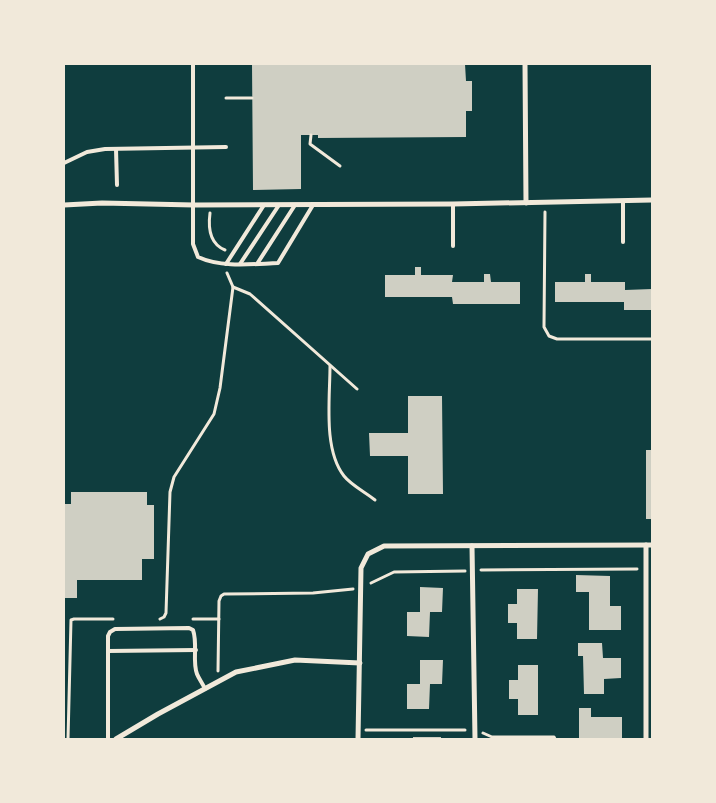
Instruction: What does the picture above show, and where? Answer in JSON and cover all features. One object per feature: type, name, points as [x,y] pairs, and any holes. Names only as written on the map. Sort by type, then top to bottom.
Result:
[{"type":"street","points":[[526,64],[526,203]]},
{"type":"street","points":[[64,205],[102,203],[194,205],[453,204],[652,200]]},
{"type":"street","points":[[646,545],[646,739]]},
{"type":"street","points":[[358,739],[361,568],[368,554],[384,546],[652,545]]},
{"type":"street","points":[[472,546],[475,739]]},
{"type":"street","points":[[116,739],[236,672],[295,660],[360,662]]},
{"type":"lane","points":[[193,64],[193,244],[198,257],[209,262],[226,264],[278,262],[313,205]]},
{"type":"lane","points":[[64,163],[87,152],[116,149],[226,147]]},
{"type":"lane","points":[[116,149],[116,184]]},
{"type":"lane","points":[[623,242],[624,201]]},
{"type":"lane","points":[[453,204],[453,246]]},
{"type":"lane","points":[[226,264],[264,205]]},
{"type":"lane","points":[[240,264],[279,205]]},
{"type":"lane","points":[[258,264],[295,205]]},
{"type":"lane","points":[[108,739],[108,636],[115,629],[188,628],[194,630],[197,674],[205,689]]},
{"type":"lane","points":[[108,650],[196,650]]},
{"type":"path","points":[[226,98],[252,98]]},
{"type":"path","points":[[310,135],[310,144],[340,166]]},
{"type":"path","points":[[545,202],[544,326],[549,336],[557,340],[652,339]]},
{"type":"path","points":[[211,205],[209,219],[211,236],[215,244],[228,252]]},
{"type":"path","points":[[150,618],[164,617],[166,613],[170,492],[174,477],[214,414],[220,388],[233,287],[228,277],[226,264]]},
{"type":"path","points":[[233,287],[250,294],[357,389]]},
{"type":"path","points":[[330,365],[330,426],[334,460],[345,478],[375,500]]},
{"type":"path","points":[[218,682],[219,601],[224,594],[338,592],[360,588],[394,572],[646,569]]},
{"type":"path","points":[[68,739],[71,620],[74,618],[122,618]]},
{"type":"path","points":[[64,706],[69,701]]},
{"type":"path","points":[[358,730],[475,730],[492,737],[554,737],[555,739]]},
{"type":"building","points":[[252,64],[465,64],[466,81],[472,81],[472,111],[466,111],[466,137],[318,138],[318,135],[301,135],[301,189],[253,190]]},
{"type":"building","points":[[415,267],[421,267],[421,275],[453,275],[452,282],[484,282],[484,274],[490,274],[491,282],[520,282],[520,304],[453,304],[452,297],[385,297],[385,275],[415,275]]},
{"type":"building","points":[[585,274],[591,274],[591,282],[625,282],[625,290],[652,289],[652,310],[624,310],[624,302],[555,302],[555,282],[585,282]]},
{"type":"building","points":[[408,396],[442,396],[443,494],[408,494],[408,456],[370,456],[369,433],[408,433]]},
{"type":"building","points":[[646,450],[652,450],[652,519],[646,519]]},
{"type":"building","points":[[71,492],[147,492],[147,505],[154,505],[154,559],[142,559],[142,580],[77,580],[77,598],[64,598],[64,504],[71,504]]},
{"type":"building","points":[[576,575],[610,576],[610,606],[621,606],[621,630],[589,630],[589,592],[576,592]]},
{"type":"building","points":[[420,587],[443,588],[442,612],[430,612],[429,637],[407,636],[407,612],[420,612]]},
{"type":"building","points":[[517,589],[538,589],[537,639],[517,639],[517,623],[508,623],[508,604],[517,604]]},
{"type":"building","points":[[578,643],[602,643],[603,658],[621,658],[621,678],[604,679],[604,694],[584,694],[583,656],[578,656]]},
{"type":"building","points":[[420,660],[443,660],[442,684],[430,684],[429,709],[407,709],[407,684],[420,684]]},
{"type":"building","points":[[518,665],[538,665],[538,715],[518,715],[518,699],[509,699],[509,680],[518,680]]},
{"type":"building","points":[[579,708],[591,708],[591,717],[622,717],[622,738],[579,739]]},
{"type":"building","points":[[413,737],[441,737],[441,739],[413,739]]}]
